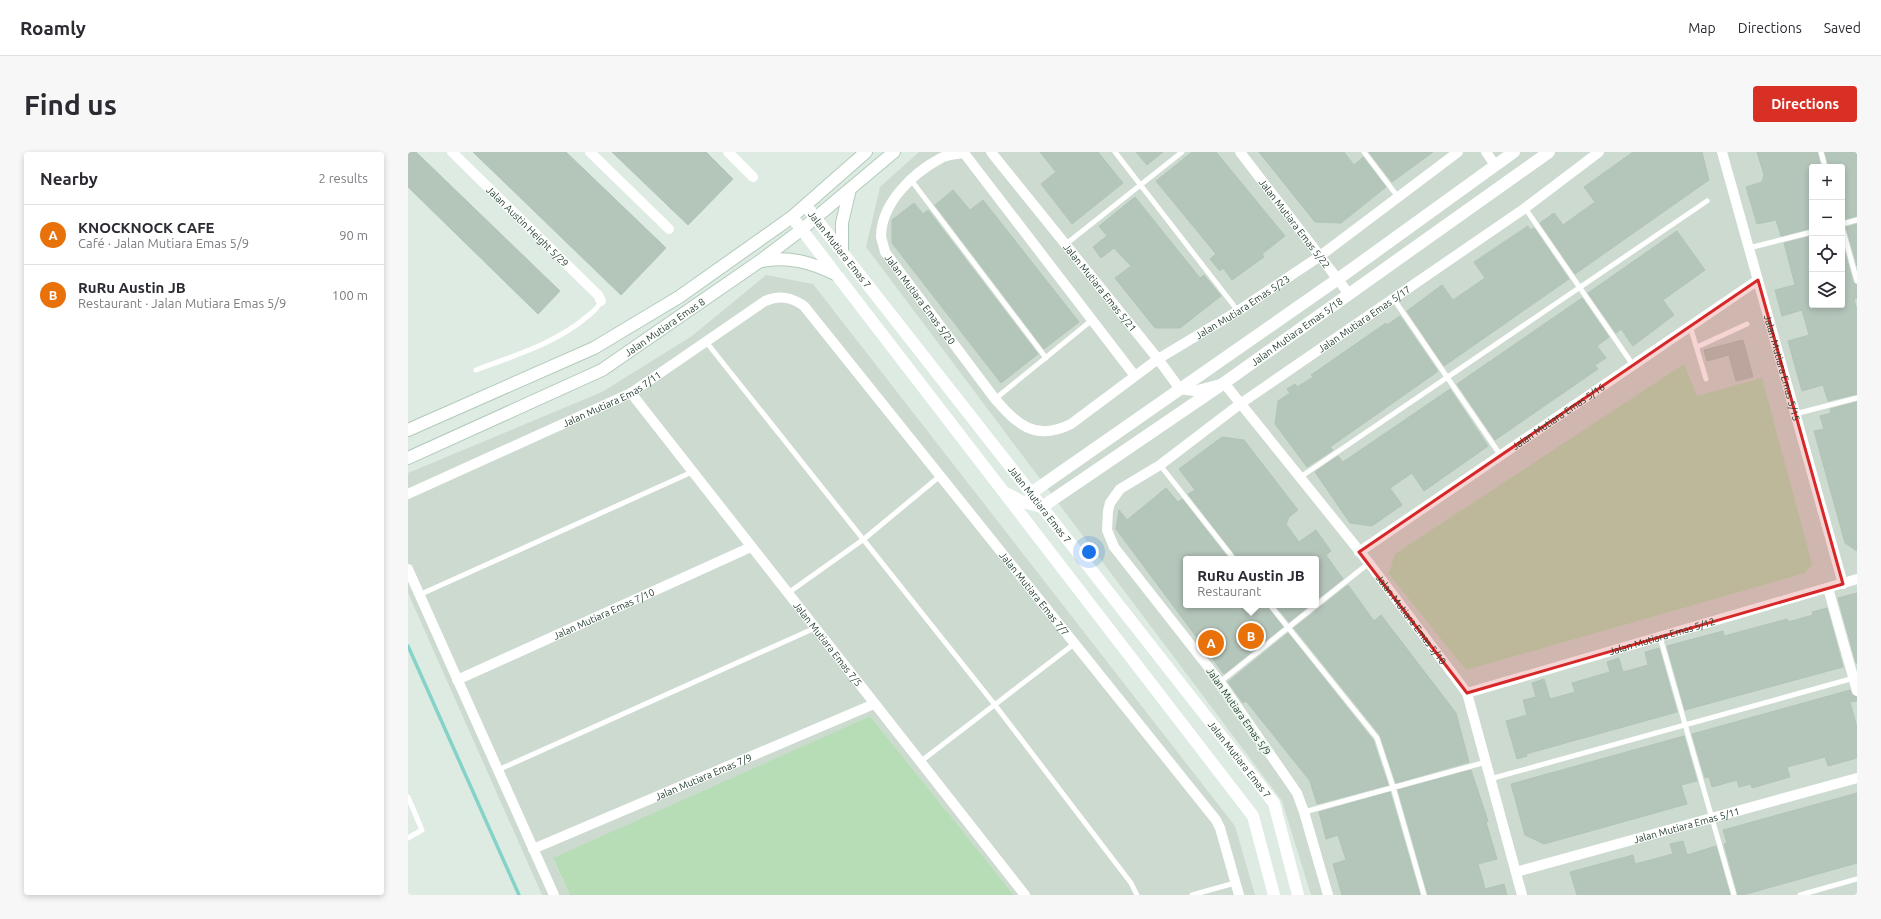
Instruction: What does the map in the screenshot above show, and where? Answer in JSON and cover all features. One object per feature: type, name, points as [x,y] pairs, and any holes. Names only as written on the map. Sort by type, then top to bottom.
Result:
[{"type":"street","name":"Jalan Austin Height 5/29","points":[[452,152],[598,295],[601,301]]},
{"type":"street","points":[[590,152],[669,230]]},
{"type":"street","points":[[728,152],[753,177]]},
{"type":"street","name":"Jalan Mutiara Emas 8","points":[[408,430],[594,348],[679,297],[792,217],[866,152]]},
{"type":"street","name":"Jalan Mutiara Emas 8","points":[[408,458],[602,370],[760,261],[801,230],[894,152]]},
{"type":"street","points":[[964,152],[1135,376]]},
{"type":"street","name":"Jalan Mutiara Emas 5/20","points":[[964,152],[946,154],[911,180],[894,200],[884,220],[881,237],[885,252],[995,399],[1015,421]]},
{"type":"street","name":"Jalan Mutiara Emas 5/21","points":[[991,152],[1158,359],[1180,389]]},
{"type":"street","name":"Jalan Mutiara Emas 5/22","points":[[1240,152],[1350,294]]},
{"type":"street","name":"Jalan Mutiara Emas 5/23","points":[[1015,421],[1038,430],[1047,431],[1063,428],[1070,424],[1158,359],[1238,311],[1320,256],[1458,152]]},
{"type":"street","points":[[1486,152],[1495,165]]},
{"type":"street","name":"Jalan Mutiara Emas 5/18","points":[[1035,502],[1180,389],[1338,279],[1514,152]]},
{"type":"street","name":"Jalan Mutiara Emas 5/18","points":[[1035,502],[1224,383],[1548,152]]},
{"type":"street","name":"Jalan Mutiara Emas 5/17","points":[[1128,483],[1160,465],[1240,404],[1525,208],[1598,152]]},
{"type":"street","name":"Jalan Mutiara Emas 5/15","points":[[1722,152],[1843,584]]},
{"type":"street","points":[[842,252],[842,223],[850,189]]},
{"type":"street","name":"Jalan Mutiara Emas 7","points":[[806,206],[1035,502],[1274,803],[1298,895]]},
{"type":"street","name":"Jalan Mutiara Emas 7","points":[[792,217],[1252,816],[1274,895]]},
{"type":"street","points":[[760,261],[776,258],[798,260],[835,274]]},
{"type":"street","name":"Jalan Mutiara Emas 5/16","points":[[1359,552],[1758,280]]},
{"type":"street","name":"Jalan Mutiara Emas 7/11","points":[[408,494],[632,394],[772,298],[789,298],[804,306]]},
{"type":"street","name":"Jalan Mutiara Emas 7/7","points":[[804,306],[1218,823],[1238,895]]},
{"type":"street","points":[[1180,389],[1197,391],[1224,383]]},
{"type":"street","name":"Jalan Mutiara Emas 5/10","points":[[1224,383],[1369,563],[1467,693],[1522,895]]},
{"type":"street","name":"Jalan Mutiara Emas 7/5","points":[[632,394],[1024,895]]},
{"type":"street","name":"Jalan Mutiara Emas 5/9","points":[[1128,483],[1120,489],[1110,503],[1106,522],[1109,537],[1114,546],[1220,682],[1295,789],[1304,812],[1328,895]]},
{"type":"street","points":[[1005,493],[1017,500],[1035,502],[1032,529]]},
{"type":"street","name":"Jalan Mutiara Emas 7/10","points":[[457,680],[752,547]]},
{"type":"street","points":[[408,570],[554,895]]},
{"type":"street","name":"Jalan Mutiara Emas 5/12","points":[[1467,693],[1857,579]]},
{"type":"street","points":[[1828,588],[1855,678],[1857,691]]},
{"type":"street","name":"Jalan Mutiara Emas 7/9","points":[[533,849],[874,704]]},
{"type":"street","name":"Jalan Mutiara Emas 5/11","points":[[1516,872],[1857,778]]},
{"type":"lane","points":[[1115,152],[1238,311]]},
{"type":"lane","points":[[1066,244],[1182,152]]},
{"type":"lane","points":[[1364,152],[1398,197]]},
{"type":"lane","points":[[1821,152],[1824,164]]},
{"type":"lane","points":[[911,180],[1046,358]]},
{"type":"lane","points":[[1300,478],[1708,201]]},
{"type":"lane","points":[[1525,208],[1633,365]]},
{"type":"lane","points":[[1845,224],[1857,220]]},
{"type":"lane","points":[[1749,248],[1809,233]]},
{"type":"lane","points":[[1845,236],[1857,281]]},
{"type":"lane","points":[[1393,298],[1501,456]]},
{"type":"lane","points":[[476,370],[557,338],[578,325],[598,307],[601,301]]},
{"type":"lane","points":[[995,399],[1092,320]]},
{"type":"lane","points":[[1697,347],[1747,324]]},
{"type":"lane","points":[[1690,326],[1706,379]]},
{"type":"lane","points":[[706,343],[995,705],[1131,883],[1137,895]]},
{"type":"lane","points":[[1795,414],[1857,398]]},
{"type":"lane","points":[[1160,465],[1232,556]]},
{"type":"lane","points":[[419,595],[692,472]]},
{"type":"lane","points":[[788,593],[864,540],[940,476]]},
{"type":"lane","points":[[1319,603],[1369,563]]},
{"type":"lane","points":[[1272,608],[1375,735],[1394,787],[1424,895]]},
{"type":"lane","points":[[1220,682],[1312,608]]},
{"type":"lane","points":[[497,771],[815,628]]},
{"type":"lane","points":[[1660,637],[1734,895]]},
{"type":"lane","points":[[920,762],[1074,644]]},
{"type":"lane","points":[[1490,779],[1855,678]]},
{"type":"lane","points":[[1304,812],[1486,762]]},
{"type":"lane","points":[[408,797],[422,828],[420,833],[408,838]]},
{"type":"lane","points":[[1800,895],[1857,879]]},
{"type":"lane","points":[[1192,895],[1235,883]]},
{"type":"highlighted area","points":[[1758,280],[1843,584],[1467,693],[1359,552]]},
{"type":"shaded area","points":[[919,152],[1857,152],[1857,895],[1311,895],[1282,801],[866,247],[880,187]]},
{"type":"shaded area","points":[[766,275],[813,284],[1235,826],[1255,895],[1014,895],[870,716],[553,859],[570,895],[542,895],[408,593],[408,473],[602,392],[692,336]]},
{"type":"green space","points":[[1684,364],[1697,396],[1762,378],[1812,564],[1805,573],[1466,670],[1389,574],[1395,554]]},
{"type":"green space","points":[[870,716],[1014,895],[570,895],[553,858]]},
{"type":"building","points":[[408,152],[416,152],[560,291],[538,314],[408,187]]},
{"type":"building","points":[[473,152],[566,152],[666,248],[621,295]]},
{"type":"building","points":[[612,152],[706,152],[733,179],[688,225]]},
{"type":"building","points":[[1040,152],[1098,152],[1123,183],[1072,224],[1041,184],[1056,172]]},
{"type":"building","points":[[1136,152],[1163,152],[1147,165]]},
{"type":"building","points":[[1192,152],[1216,152],[1285,236],[1262,254],[1264,257],[1232,280],[1223,268],[1220,271],[1210,259],[1216,254],[1156,181]]},
{"type":"building","points":[[1259,152],[1344,152],[1354,165],[1363,157],[1386,187],[1341,223],[1315,222]]},
{"type":"building","points":[[1369,152],[1433,152],[1392,182]]},
{"type":"building","points":[[1633,152],[1702,152],[1709,180],[1575,274],[1540,223],[1554,213],[1563,225],[1595,202],[1584,187]]},
{"type":"building","points":[[1757,152],[1817,152],[1820,164],[1809,164],[1809,229],[1781,236],[1776,220],[1757,224],[1746,187],[1762,182],[1764,175]]},
{"type":"building","points":[[1825,152],[1857,152],[1857,216],[1845,219],[1845,164],[1828,164]]},
{"type":"building","points":[[953,190],[970,210],[983,200],[1079,322],[1044,349],[935,205]]},
{"type":"building","points":[[1135,197],[1200,278],[1204,275],[1221,296],[1180,328],[1155,328],[1115,278],[1131,266],[1114,248],[1101,258],[1093,247],[1107,236],[1099,226]]},
{"type":"building","points":[[914,203],[923,214],[928,210],[1038,354],[1001,383],[892,243],[892,220]]},
{"type":"building","points":[[1857,224],[1857,266],[1846,227]]},
{"type":"building","points":[[1528,226],[1530,230],[1534,228],[1569,279],[1444,366],[1407,311],[1442,285],[1453,300],[1485,278],[1474,262]]},
{"type":"building","points":[[1677,231],[1705,270],[1663,300],[1674,315],[1633,346],[1621,329],[1616,333],[1588,293]]},
{"type":"building","points":[[1809,237],[1809,308],[1845,308],[1845,253],[1853,282],[1857,285],[1857,298],[1854,299],[1857,310],[1857,394],[1828,401],[1823,385],[1802,391],[1788,341],[1809,335],[1802,310],[1782,316],[1775,290],[1795,285],[1784,243]]},
{"type":"building","points":[[1582,298],[1609,337],[1597,346],[1606,358],[1595,365],[1598,369],[1495,440],[1457,384]]},
{"type":"building","points":[[1400,316],[1437,372],[1330,447],[1333,450],[1307,467],[1275,424],[1278,401],[1290,393],[1287,389],[1295,384],[1297,387],[1313,377],[1311,375],[1386,323],[1387,325]]},
{"type":"building","points":[[1743,340],[1753,377],[1736,381],[1729,355],[1707,361],[1704,350]]},
{"type":"building","points":[[1450,389],[1488,446],[1424,491],[1412,473],[1390,488],[1402,505],[1372,526],[1350,523],[1315,472],[1338,456],[1343,462]]},
{"type":"building","points":[[1857,402],[1857,551],[1845,543],[1814,431],[1824,429],[1820,416],[1831,413],[1830,409]]},
{"type":"building","points":[[1222,437],[1244,440],[1298,510],[1289,517],[1286,524],[1299,542],[1316,530],[1331,551],[1326,555],[1343,579],[1319,598],[1319,556],[1236,556],[1188,494],[1195,490],[1179,469]]},
{"type":"building","points":[[1166,488],[1178,502],[1182,499],[1227,556],[1183,556],[1183,608],[1268,608],[1283,627],[1224,674],[1116,529],[1119,510],[1127,520]]},
{"type":"building","points":[[1348,585],[1374,621],[1381,615],[1456,713],[1469,762],[1396,783],[1380,735],[1294,628]]},
{"type":"building","points":[[1857,593],[1857,663],[1856,663],[1838,598]]},
{"type":"building","points":[[1277,608],[1306,608],[1289,622]]},
{"type":"building","points":[[1827,608],[1843,667],[1685,710],[1667,646],[1723,631],[1724,636],[1787,619],[1788,622],[1813,615],[1812,612]]},
{"type":"building","points":[[1288,633],[1373,740],[1388,785],[1317,804],[1310,781],[1246,701],[1243,703],[1228,682]]},
{"type":"building","points":[[1659,648],[1677,712],[1526,754],[1527,756],[1517,759],[1506,721],[1527,715],[1523,700],[1536,697],[1532,683],[1544,679],[1550,699],[1575,692],[1572,683],[1610,672],[1607,662],[1619,658],[1623,672],[1648,665],[1645,652]]},
{"type":"building","points":[[1850,690],[1852,695],[1857,697],[1857,701],[1850,702],[1857,727],[1857,758],[1828,766],[1825,757],[1787,767],[1790,777],[1752,788],[1751,784],[1739,787],[1737,780],[1712,787],[1709,777],[1705,778],[1692,734]]},
{"type":"building","points":[[1684,736],[1697,781],[1681,785],[1687,804],[1544,844],[1525,835],[1511,784]]},
{"type":"building","points":[[1471,770],[1488,821],[1486,822],[1497,859],[1478,864],[1485,889],[1504,884],[1507,895],[1428,895],[1398,790]]},
{"type":"building","points":[[1390,792],[1420,895],[1342,895],[1333,864],[1346,860],[1338,835],[1326,839],[1319,812]]},
{"type":"building","points":[[1857,793],[1857,863],[1743,895],[1738,895],[1724,844],[1727,843],[1723,830]]},
{"type":"building","points":[[1683,841],[1687,855],[1716,846],[1730,895],[1577,895],[1570,872],[1633,855],[1635,864],[1673,854],[1670,844]]},
{"type":"waterway","points":[[408,646],[519,895]]},
{"type":"place","name":"RuRu Austin JB","points":[[1251,636]]},
{"type":"place","name":"KNOCKNOCK CAFE","points":[[1211,643]]}]
